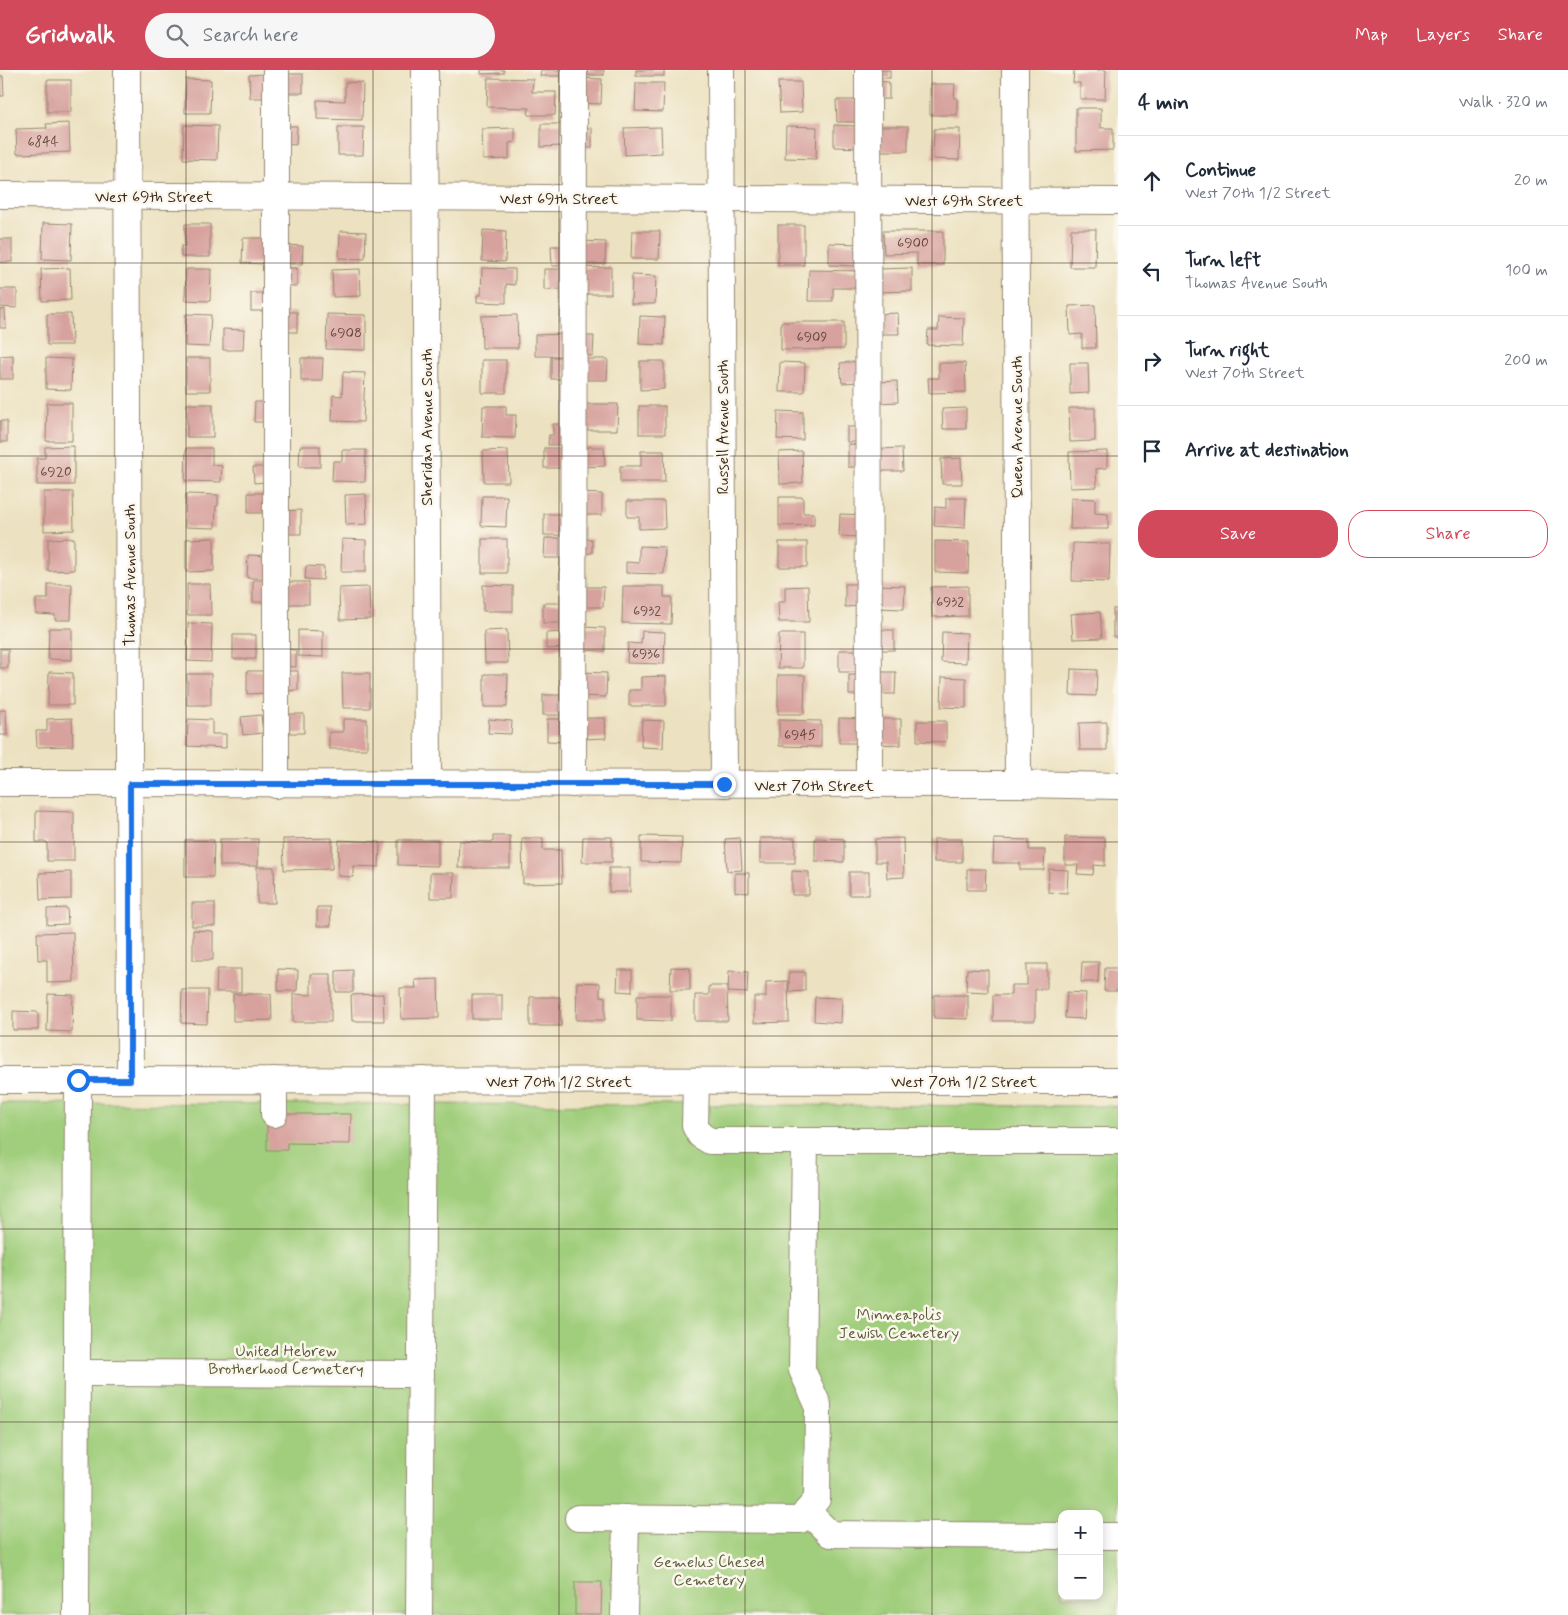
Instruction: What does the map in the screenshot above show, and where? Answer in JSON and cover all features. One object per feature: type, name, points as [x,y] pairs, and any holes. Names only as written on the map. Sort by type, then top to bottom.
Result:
[{"type":"street","name":"Thomas Avenue South","points":[[127,70],[130,1080]]},
{"type":"street","points":[[276,70],[276,785]]},
{"type":"street","name":"Sheridan Avenue South","points":[[425,70],[428,784]]},
{"type":"street","points":[[573,784],[574,70]]},
{"type":"street","name":"Russell Avenue South","points":[[721,70],[724,784]]},
{"type":"street","points":[[868,70],[869,785]]},
{"type":"street","name":"Queen Avenue South","points":[[1015,70],[1018,784]]},
{"type":"street","name":"West 69th Street","points":[[0,196],[1118,201]]},
{"type":"street","name":"West 70th Street","points":[[0,784],[1018,784],[1118,786]]},
{"type":"street","name":"West 70th 1/2 Street","points":[[0,1080],[1118,1081]]},
{"type":"street","points":[[76,1615],[78,1080]]},
{"type":"street","points":[[274,1080],[274,1114]]},
{"type":"street","points":[[419,1615],[423,1080]]},
{"type":"street","points":[[696,1081],[695,1126],[700,1135],[710,1141],[1118,1141]]},
{"type":"street","points":[[578,1518],[800,1520],[817,1499],[818,1405],[802,1370],[805,1141]]},
{"type":"street","points":[[77,1374],[421,1374]]},
{"type":"street","points":[[807,1511],[830,1534],[1058,1536]]},
{"type":"street","points":[[624,1615],[626,1518]]},
{"type":"street","points":[[1103,1536],[1118,1536]]},
{"type":"green space","points":[[0,1103],[1118,1106],[1118,1615],[0,1615]]},
{"type":"building","points":[[481,70],[504,70],[504,73],[481,74]]},
{"type":"building","points":[[541,70],[564,70],[564,76],[540,76]]},
{"type":"building","points":[[581,70],[604,70],[604,75],[581,75]]},
{"type":"building","points":[[636,70],[664,70],[664,76],[636,76]]},
{"type":"building","points":[[875,70],[890,70],[890,78],[875,78]]},
{"type":"building","points":[[1074,70],[1106,70],[1105,99],[1080,99],[1080,83],[1073,83]]},
{"type":"building","points":[[264,74],[265,98],[250,98],[249,75]]},
{"type":"building","points":[[283,74],[303,74],[303,93],[283,93]]},
{"type":"building","points":[[0,76],[3,76],[4,96],[0,96]]},
{"type":"building","points":[[488,78],[533,79],[532,92],[556,92],[555,115],[528,115],[529,108],[487,107]]},
{"type":"building","points":[[580,78],[602,79],[601,104],[579,103]]},
{"type":"building","points":[[186,79],[211,80],[210,113],[185,113]]},
{"type":"building","points":[[47,80],[71,80],[71,112],[47,112]]},
{"type":"building","points":[[875,81],[889,82],[889,99],[875,99]]},
{"type":"building","points":[[345,82],[363,83],[362,120],[317,119],[317,100],[345,101]]},
{"type":"building","points":[[778,82],[801,82],[802,112],[780,113]]},
{"type":"building","points":[[636,83],[664,83],[663,112],[635,111]]},
{"type":"building","points":[[930,84],[955,84],[954,98],[957,98],[957,115],[930,115]]},
{"type":"building","points":[[836,100],[861,100],[861,122],[837,122]]},
{"type":"building","points":[[1076,108],[1101,108],[1101,128],[1113,128],[1113,150],[1076,151]]},
{"type":"building","points":[[69,123],[70,152],[17,154],[16,129],[47,128],[46,124]]},
{"type":"building","points":[[541,124],[561,124],[561,146],[541,147]]},
{"type":"building","points":[[184,125],[218,126],[217,160],[183,159]]},
{"type":"building","points":[[834,125],[861,126],[861,148],[834,147]]},
{"type":"building","points":[[282,126],[297,126],[296,145],[281,144]]},
{"type":"building","points":[[786,126],[817,127],[816,159],[785,158]]},
{"type":"building","points":[[875,126],[908,126],[908,151],[875,151]]},
{"type":"building","points":[[338,127],[364,127],[363,155],[338,155]]},
{"type":"building","points":[[661,127],[662,153],[625,155],[624,128]]},
{"type":"building","points":[[515,128],[515,142],[509,143],[509,159],[483,160],[482,129]]},
{"type":"building","points":[[578,128],[592,128],[592,148],[578,147]]},
{"type":"building","points":[[934,129],[960,129],[959,160],[933,159]]},
{"type":"building","points":[[43,223],[72,224],[71,260],[42,259]]},
{"type":"building","points":[[185,224],[210,224],[210,257],[181,257],[181,246],[185,246]]},
{"type":"building","points":[[778,225],[804,225],[804,265],[778,265]]},
{"type":"building","points":[[1071,229],[1096,229],[1095,267],[1070,267]]},
{"type":"building","points":[[483,230],[506,231],[505,262],[482,261]]},
{"type":"building","points":[[340,231],[366,232],[365,259],[339,258]]},
{"type":"building","points":[[632,231],[660,231],[659,259],[631,259]]},
{"type":"building","points":[[883,231],[943,231],[943,265],[917,265],[917,253],[884,254]]},
{"type":"building","points":[[243,238],[266,238],[266,264],[242,263]]},
{"type":"building","points":[[0,239],[12,239],[12,262],[0,262]]},
{"type":"building","points":[[580,241],[606,242],[605,264],[580,264]]},
{"type":"building","points":[[829,243],[861,244],[861,266],[829,265]]},
{"type":"building","points":[[283,245],[303,246],[302,264],[282,264]]},
{"type":"building","points":[[551,246],[562,246],[562,266],[552,266]]},
{"type":"building","points":[[611,267],[611,294],[579,294],[579,268]]},
{"type":"building","points":[[70,268],[71,300],[42,301],[41,269]]},
{"type":"building","points":[[284,268],[297,268],[297,286],[284,286]]},
{"type":"building","points":[[482,268],[515,269],[515,285],[506,284],[506,303],[477,302],[477,295],[481,295]]},
{"type":"building","points":[[912,268],[912,291],[877,292],[877,269]]},
{"type":"building","points":[[186,269],[211,269],[210,301],[185,300]]},
{"type":"building","points":[[360,269],[361,296],[333,297],[332,270]]},
{"type":"building","points":[[544,269],[564,269],[564,289],[544,290]]},
{"type":"building","points":[[809,270],[863,271],[862,288],[833,288],[833,301],[808,301]]},
{"type":"building","points":[[632,275],[656,276],[655,304],[631,304]]},
{"type":"building","points":[[0,289],[17,289],[17,308],[0,307]]},
{"type":"building","points":[[251,293],[264,293],[264,311],[251,311]]},
{"type":"building","points":[[1095,305],[1096,348],[1082,348],[1082,334],[1070,335],[1069,306]]},
{"type":"building","points":[[5,309],[6,328],[0,328],[0,310]]},
{"type":"building","points":[[283,312],[297,312],[297,332],[283,332]]},
{"type":"building","points":[[898,313],[899,334],[878,334],[877,314]]},
{"type":"building","points":[[47,314],[71,314],[72,345],[47,345]]},
{"type":"building","points":[[186,314],[211,315],[209,347],[185,346]]},
{"type":"building","points":[[327,314],[366,315],[366,350],[326,349]]},
{"type":"building","points":[[517,315],[518,348],[482,348],[481,316]]},
{"type":"building","points":[[640,316],[665,317],[664,345],[639,344]]},
{"type":"building","points":[[939,317],[964,318],[963,346],[927,345],[928,330],[938,330]]},
{"type":"building","points":[[781,322],[844,322],[844,349],[781,350]]},
{"type":"building","points":[[223,329],[244,330],[243,350],[223,350]]},
{"type":"building","points":[[566,334],[567,356],[535,356],[535,335]]},
{"type":"building","points":[[580,336],[594,336],[593,356],[580,356]]},
{"type":"building","points":[[13,355],[13,379],[0,379],[0,356]]},
{"type":"building","points":[[551,357],[566,357],[566,379],[551,379]]},
{"type":"building","points":[[46,358],[72,359],[71,390],[46,389]]},
{"type":"building","points":[[186,358],[210,358],[210,391],[186,391]]},
{"type":"building","points":[[301,358],[323,358],[322,381],[301,381]]},
{"type":"building","points":[[580,359],[608,359],[607,380],[580,380]]},
{"type":"building","points":[[482,360],[506,360],[506,393],[482,393]]},
{"type":"building","points":[[640,361],[664,361],[664,389],[640,390]]},
{"type":"building","points":[[860,361],[861,382],[842,383],[840,363]]},
{"type":"building","points":[[780,362],[805,363],[804,392],[779,392]]},
{"type":"building","points":[[939,363],[965,363],[966,392],[929,393],[928,378],[939,378]]},
{"type":"building","points":[[1070,363],[1088,363],[1089,393],[1070,394]]},
{"type":"building","points":[[343,372],[365,373],[363,422],[332,421],[333,395],[342,396]]},
{"type":"building","points":[[897,381],[898,402],[877,403],[877,382]]},
{"type":"building","points":[[255,402],[271,402],[271,422],[254,422]]},
{"type":"building","points":[[47,403],[72,403],[72,441],[46,441]]},
{"type":"building","points":[[187,404],[213,404],[213,437],[187,437]]},
{"type":"building","points":[[580,404],[618,404],[617,430],[580,430]]},
{"type":"building","points":[[483,406],[506,406],[506,415],[516,415],[515,438],[482,437]]},
{"type":"building","points":[[639,406],[665,406],[665,434],[639,434]]},
{"type":"building","points":[[966,408],[966,429],[943,429],[942,409]]},
{"type":"building","points":[[1069,408],[1095,408],[1095,441],[1070,442]]},
{"type":"building","points":[[778,411],[803,412],[803,440],[777,439]]},
{"type":"building","points":[[0,421],[7,421],[7,442],[0,442]]},
{"type":"building","points":[[553,424],[566,424],[566,445],[548,445],[549,435],[553,435]]},
{"type":"building","points":[[847,427],[859,427],[859,442],[847,442]]},
{"type":"building","points":[[848,444],[861,445],[861,467],[848,467]]},
{"type":"building","points":[[74,446],[74,485],[37,485],[37,458],[45,458],[45,447]]},
{"type":"building","points":[[300,446],[320,446],[320,467],[299,467]]},
{"type":"building","points":[[579,447],[604,447],[605,466],[580,467]]},
{"type":"building","points":[[186,448],[212,448],[212,465],[222,466],[221,482],[185,481]]},
{"type":"building","points":[[544,448],[565,448],[565,468],[544,468]]},
{"type":"building","points":[[902,448],[903,471],[879,471],[879,449]]},
{"type":"building","points":[[342,450],[366,450],[365,482],[332,481],[333,461],[342,461]]},
{"type":"building","points":[[508,450],[509,482],[484,482],[483,451]]},
{"type":"building","points":[[641,451],[664,451],[665,482],[620,482],[620,466],[641,466]]},
{"type":"building","points":[[802,451],[803,483],[780,484],[779,452]]},
{"type":"building","points":[[1107,451],[1107,468],[1096,469],[1097,487],[1070,488],[1069,452]]},
{"type":"building","points":[[961,458],[962,484],[942,484],[941,459]]},
{"type":"building","points":[[253,467],[266,467],[266,482],[254,483]]},
{"type":"building","points":[[44,492],[73,492],[74,530],[44,531]]},
{"type":"building","points":[[248,493],[269,493],[268,513],[248,513]]},
{"type":"building","points":[[580,493],[602,494],[602,515],[580,515]]},
{"type":"building","points":[[186,494],[218,495],[215,528],[185,527]]},
{"type":"building","points":[[366,494],[367,524],[346,525],[345,495]]},
{"type":"building","points":[[482,496],[507,496],[506,527],[481,526]]},
{"type":"building","points":[[779,497],[803,497],[803,513],[814,513],[814,525],[779,526]]},
{"type":"building","points":[[946,498],[966,498],[965,528],[934,526],[935,507],[946,508]]},
{"type":"building","points":[[1071,498],[1095,499],[1095,513],[1108,514],[1108,529],[1070,529]]},
{"type":"building","points":[[627,501],[664,501],[665,528],[639,529],[639,517],[627,517]]},
{"type":"building","points":[[301,510],[301,534],[284,534],[283,511]]},
{"type":"building","points":[[544,514],[567,514],[567,535],[544,535]]},
{"type":"building","points":[[840,514],[864,515],[863,537],[839,536]]},
{"type":"building","points":[[74,538],[74,570],[48,571],[48,539]]},
{"type":"building","points":[[214,538],[214,571],[186,572],[186,539]]},
{"type":"building","points":[[545,538],[567,538],[566,558],[544,558]]},
{"type":"building","points":[[342,539],[366,540],[366,572],[341,572]]},
{"type":"building","points":[[482,539],[507,539],[507,573],[482,573]]},
{"type":"building","points":[[581,539],[592,539],[592,553],[581,554]]},
{"type":"building","points":[[935,541],[969,542],[968,573],[935,572]]},
{"type":"building","points":[[779,542],[807,542],[807,567],[779,567]]},
{"type":"building","points":[[1073,543],[1110,544],[1109,582],[1072,581]]},
{"type":"building","points":[[639,546],[665,547],[664,574],[626,573],[626,562],[639,563]]},
{"type":"building","points":[[248,555],[269,556],[269,578],[247,578]]},
{"type":"building","points":[[306,566],[324,567],[323,580],[305,579]]},
{"type":"building","points":[[253,580],[268,580],[268,602],[253,602]]},
{"type":"building","points":[[284,582],[309,582],[309,604],[284,604]]},
{"type":"building","points":[[48,584],[72,584],[71,620],[55,620],[55,615],[36,614],[36,599],[48,599]]},
{"type":"building","points":[[187,584],[210,584],[211,615],[187,615]]},
{"type":"building","points":[[845,584],[864,584],[864,606],[845,607]]},
{"type":"building","points":[[483,585],[513,586],[513,611],[483,611]]},
{"type":"building","points":[[877,585],[905,586],[904,609],[876,608]]},
{"type":"building","points":[[623,586],[664,586],[664,597],[672,597],[671,624],[622,623]]},
{"type":"building","points":[[808,586],[809,622],[779,622],[778,602],[785,602],[785,587]]},
{"type":"building","points":[[968,586],[968,616],[932,617],[931,587]]},
{"type":"building","points":[[369,587],[370,619],[340,620],[339,588]]},
{"type":"building","points":[[581,587],[604,587],[603,607],[581,607]]},
{"type":"building","points":[[543,603],[567,603],[567,623],[543,623]]},
{"type":"building","points":[[1113,609],[1118,609],[1118,637],[1113,637]]},
{"type":"building","points":[[1100,612],[1102,638],[1073,639],[1071,614]]},
{"type":"building","points":[[188,623],[212,624],[211,662],[187,661]]},
{"type":"building","points":[[581,627],[605,628],[605,651],[581,650]]},
{"type":"building","points":[[49,628],[72,628],[72,660],[48,659]]},
{"type":"building","points":[[298,630],[323,631],[323,657],[298,656]]},
{"type":"building","points":[[507,630],[508,663],[485,663],[484,631]]},
{"type":"building","points":[[879,630],[894,630],[894,650],[879,650]]},
{"type":"building","points":[[642,631],[665,632],[664,664],[627,663],[628,643],[641,644]]},
{"type":"building","points":[[565,632],[566,648],[546,649],[546,633]]},
{"type":"building","points":[[942,632],[967,633],[966,663],[941,662]]},
{"type":"building","points":[[779,634],[803,634],[803,668],[778,668]]},
{"type":"building","points":[[233,635],[256,635],[256,659],[233,659]]},
{"type":"building","points":[[0,649],[8,649],[8,668],[0,668]]},
{"type":"building","points":[[284,649],[296,650],[296,667],[284,666]]},
{"type":"building","points":[[839,650],[863,650],[862,672],[839,672]]},
{"type":"building","points":[[1071,669],[1097,670],[1096,696],[1070,695]]},
{"type":"building","points":[[247,671],[266,671],[266,693],[247,694]]},
{"type":"building","points":[[284,671],[298,671],[298,690],[284,691]]},
{"type":"building","points":[[49,672],[73,673],[73,705],[48,705]]},
{"type":"building","points":[[581,672],[607,673],[606,697],[581,696]]},
{"type":"building","points":[[880,672],[896,672],[895,694],[880,694]]},
{"type":"building","points":[[342,673],[370,673],[370,708],[343,708]]},
{"type":"building","points":[[187,674],[211,674],[211,705],[187,705]]},
{"type":"building","points":[[484,674],[508,674],[507,707],[484,707]]},
{"type":"building","points":[[778,675],[805,675],[804,714],[778,714]]},
{"type":"building","points":[[849,675],[864,675],[863,695],[849,695]]},
{"type":"building","points":[[666,676],[666,706],[629,706],[629,690],[641,690],[641,677]]},
{"type":"building","points":[[942,677],[966,678],[966,708],[941,707]]},
{"type":"building","points":[[543,695],[566,695],[566,715],[543,715]]},
{"type":"building","points":[[0,710],[6,710],[7,735],[0,735]]},
{"type":"building","points":[[284,714],[304,714],[304,733],[283,733]]},
{"type":"building","points":[[261,715],[263,733],[243,735],[241,717]]},
{"type":"building","points":[[72,718],[73,746],[37,747],[36,731],[47,731],[47,719]]},
{"type":"building","points":[[582,718],[605,718],[606,738],[583,739]]},
{"type":"building","points":[[839,718],[863,719],[863,743],[839,743]]},
{"type":"building","points":[[188,719],[212,720],[212,734],[226,734],[226,748],[187,746]]},
{"type":"building","points":[[343,719],[367,719],[367,749],[329,749],[329,732],[343,732]]},
{"type":"building","points":[[489,719],[512,721],[511,734],[488,733]]},
{"type":"building","points":[[547,719],[567,719],[567,742],[547,741]]},
{"type":"building","points":[[878,719],[901,719],[901,745],[877,744]]},
{"type":"building","points":[[642,720],[664,721],[663,748],[641,747]]},
{"type":"building","points":[[779,720],[821,721],[821,747],[779,746]]},
{"type":"building","points":[[917,721],[946,721],[946,742],[917,741]]},
{"type":"building","points":[[1107,722],[1107,750],[1080,750],[1079,723]]},
{"type":"building","points":[[36,811],[74,812],[74,861],[47,861],[47,842],[36,842]]},
{"type":"building","points":[[493,836],[510,836],[510,868],[458,868],[459,841],[493,842]]},
{"type":"building","points":[[641,836],[682,837],[681,863],[641,862]]},
{"type":"building","points":[[583,837],[612,837],[612,862],[582,862]]},
{"type":"building","points":[[1065,837],[1105,838],[1105,866],[1094,865],[1093,875],[1077,874],[1078,865],[1065,865]]},
{"type":"building","points":[[332,838],[332,869],[284,870],[283,839]]},
{"type":"building","points":[[522,838],[543,838],[543,850],[561,850],[562,883],[523,884]]},
{"type":"building","points":[[740,838],[742,870],[727,871],[725,839]]},
{"type":"building","points":[[760,838],[795,838],[795,863],[760,863]]},
{"type":"building","points":[[815,838],[844,839],[844,862],[815,861]]},
{"type":"building","points":[[903,838],[904,877],[887,878],[886,862],[875,862],[875,839]]},
{"type":"building","points":[[220,839],[258,839],[258,866],[220,866]]},
{"type":"building","points":[[934,839],[962,839],[962,862],[934,862]]},
{"type":"building","points":[[994,839],[1029,840],[1029,850],[1045,850],[1044,870],[1020,870],[1020,863],[993,863]]},
{"type":"building","points":[[185,840],[214,840],[213,877],[185,877]]},
{"type":"building","points":[[339,840],[380,842],[379,867],[353,866],[353,877],[338,876]]},
{"type":"building","points":[[398,840],[438,840],[438,866],[398,865]]},
{"type":"building","points":[[257,867],[274,867],[275,903],[257,903]]},
{"type":"building","points":[[609,868],[630,868],[630,892],[609,892]]},
{"type":"building","points":[[967,869],[986,869],[985,890],[967,890]]},
{"type":"building","points":[[1049,869],[1068,870],[1067,893],[1048,892]]},
{"type":"building","points":[[792,871],[809,872],[809,895],[792,895]]},
{"type":"building","points":[[71,872],[71,899],[40,900],[39,873]]},
{"type":"building","points":[[849,872],[869,872],[869,895],[849,895]]},
{"type":"building","points":[[430,873],[454,873],[453,898],[430,898]]},
{"type":"building","points":[[735,873],[749,873],[749,893],[735,892]]},
{"type":"building","points":[[192,903],[215,903],[215,926],[192,926]]},
{"type":"building","points":[[317,907],[330,907],[331,926],[317,926]]},
{"type":"building","points":[[67,908],[68,924],[47,925],[47,909]]},
{"type":"building","points":[[193,930],[213,931],[213,960],[193,960]]},
{"type":"building","points":[[73,932],[74,982],[47,983],[47,960],[38,960],[37,933]]},
{"type":"building","points":[[1082,962],[1099,962],[1098,982],[1081,982]]},
{"type":"building","points":[[1027,964],[1047,964],[1047,989],[1035,989],[1035,1021],[993,1021],[993,995],[1011,995],[1011,985],[1027,985]]},
{"type":"building","points":[[671,967],[690,968],[690,990],[670,990]]},
{"type":"building","points":[[1105,968],[1118,968],[1118,991],[1104,991]]},
{"type":"building","points":[[217,969],[241,969],[241,992],[216,992]]},
{"type":"building","points":[[278,969],[298,970],[297,991],[278,991]]},
{"type":"building","points":[[967,969],[988,970],[988,992],[966,991]]},
{"type":"building","points":[[353,970],[353,992],[336,992],[336,971]]},
{"type":"building","points":[[618,970],[632,970],[632,992],[617,991]]},
{"type":"building","points":[[729,971],[748,972],[747,993],[728,992]]},
{"type":"building","points":[[789,972],[805,972],[805,991],[789,992]]},
{"type":"building","points":[[311,974],[331,974],[331,1022],[293,1022],[293,994],[311,995]]},
{"type":"building","points":[[438,979],[439,1018],[401,1019],[400,988],[416,988],[415,980]]},
{"type":"building","points":[[788,981],[789,1022],[754,1023],[754,997],[766,997],[766,982]]},
{"type":"building","points":[[577,982],[600,983],[600,996],[605,997],[605,1020],[576,1020]]},
{"type":"building","points":[[709,986],[727,986],[728,1021],[695,1021],[695,995],[709,995]]},
{"type":"building","points":[[182,990],[208,990],[207,1024],[181,1023]]},
{"type":"building","points":[[1067,992],[1086,993],[1084,1019],[1065,1018]]},
{"type":"building","points":[[48,994],[73,995],[72,1032],[47,1031]]},
{"type":"building","points":[[233,994],[271,994],[272,1020],[233,1021]]},
{"type":"building","points":[[383,994],[384,1021],[352,1021],[351,995]]},
{"type":"building","points":[[472,995],[502,995],[502,1019],[472,1019]]},
{"type":"building","points":[[637,995],[671,995],[671,1021],[637,1020]]},
{"type":"building","points":[[934,995],[968,995],[968,1019],[934,1018]]},
{"type":"building","points":[[530,997],[560,997],[561,1026],[530,1026]]},
{"type":"building","points":[[815,997],[842,998],[841,1023],[814,1021]]},
{"type":"building","points":[[13,1011],[38,1012],[38,1030],[13,1030]]},
{"type":"building","points":[[267,1114],[351,1114],[350,1144],[287,1143],[287,1150],[267,1150]]},
{"type":"building","points":[[575,1582],[602,1582],[601,1615],[575,1615]]},
{"type":"route","points":[[78,1080],[130,1080],[130,784],[724,784]]},
{"type":"park label","name":"Minneapolis Jewish Cemetery","points":[[899,1323]]},
{"type":"park label","name":"United Hebrew Brotherhood Cemetery","points":[[286,1359]]},
{"type":"park label","name":"Gemelus Chesed Cemetery","points":[[709,1570]]}]
